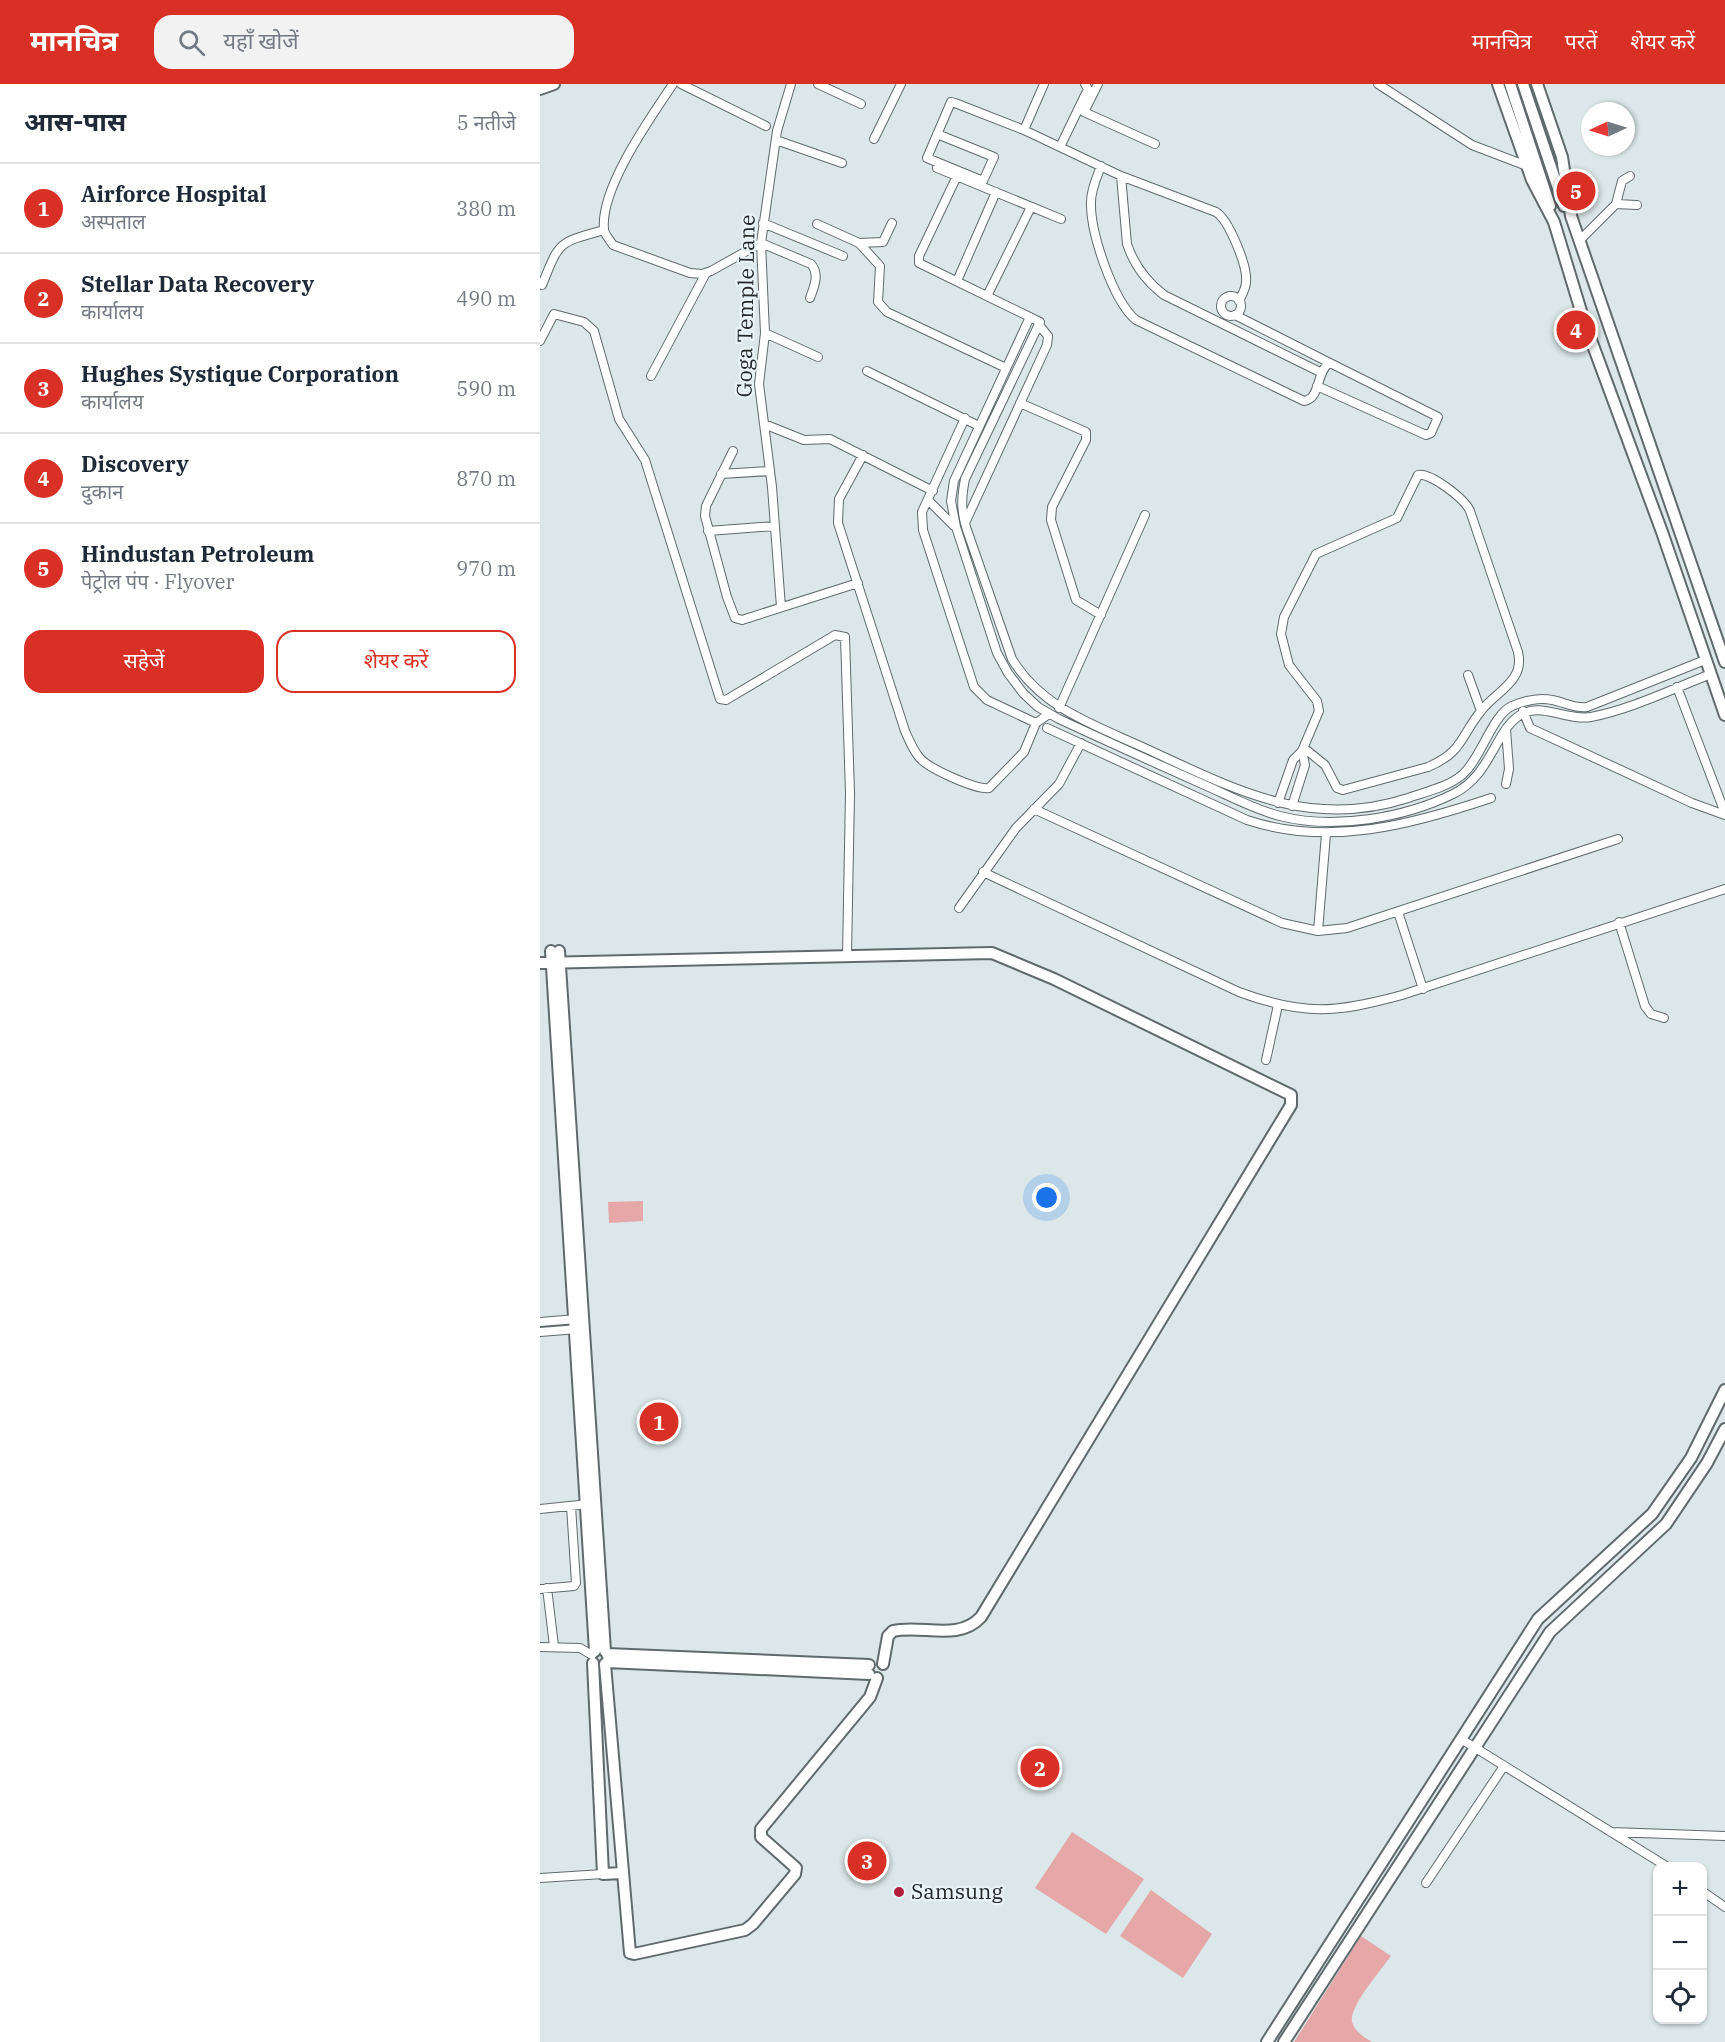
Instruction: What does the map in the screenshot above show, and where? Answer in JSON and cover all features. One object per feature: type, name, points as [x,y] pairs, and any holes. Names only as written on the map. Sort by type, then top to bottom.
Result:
[{"type":"street","points":[[540,89],[554,84]]},
{"type":"street","points":[[673,84],[628,152],[610,197],[604,230],[613,244],[690,273],[706,273],[761,243],[812,264],[815,268],[816,280],[810,298]]},
{"type":"street","points":[[681,84],[766,126]]},
{"type":"street","name":"Goga Temple Lane","points":[[781,608],[770,471],[759,384],[765,333],[761,243],[776,140],[791,84]]},
{"type":"street","points":[[818,84],[861,104]]},
{"type":"street","points":[[874,139],[901,84]]},
{"type":"street","points":[[1024,130],[1044,84]]},
{"type":"street","points":[[1060,147],[1088,89],[1084,84]]},
{"type":"street","points":[[1098,84],[1084,112],[1155,144]]},
{"type":"street","points":[[1378,84],[1472,145],[1527,166]]},
{"type":"street","points":[[1498,84],[1527,166],[1554,222]]},
{"type":"street","points":[[1510,84],[1535,156],[1584,321],[1662,532],[1725,715]]},
{"type":"street","points":[[1523,84],[1565,208],[1571,216]]},
{"type":"street","points":[[1536,84],[1562,157],[1571,216],[1579,241],[1725,662]]},
{"type":"street","points":[[937,134],[994,157],[983,181],[927,158],[937,134],[951,102],[1024,130],[1121,176],[1216,212],[1224,218],[1245,271],[1246,284],[1239,301],[1240,307],[1235,315]]},
{"type":"street","points":[[776,140],[842,164]]},
{"type":"street","points":[[933,166],[1061,219]]},
{"type":"street","points":[[1101,166],[1092,195],[1092,219],[1112,286],[1129,314],[1304,401],[1311,400],[1322,373],[1330,363]]},
{"type":"street","points":[[1121,176],[1127,244],[1131,255],[1151,285],[1164,295],[1322,373]]},
{"type":"street","points":[[1579,241],[1616,204],[1622,181],[1630,176]]},
{"type":"street","points":[[957,177],[918,260],[921,266],[1030,317],[1040,324],[1048,336],[1047,345],[965,523]]},
{"type":"street","points":[[957,281],[996,192]]},
{"type":"street","points":[[1616,204],[1637,205]]},
{"type":"street","points":[[987,296],[1032,207]]},
{"type":"street","points":[[763,223],[843,256]]},
{"type":"street","points":[[859,243],[883,242],[892,223]]},
{"type":"street","points":[[817,224],[859,243],[880,266],[877,297],[880,306],[900,318],[1006,368]]},
{"type":"street","points":[[542,285],[557,248],[565,241],[604,230]]},
{"type":"street","points":[[651,376],[706,273]]},
{"type":"street","points":[[1239,301],[1228,296],[1221,302],[1223,312],[1228,316],[1235,315],[1437,415],[1431,433],[1426,435],[1317,386]]},
{"type":"street","points":[[540,341],[554,314],[588,324],[594,332],[621,423],[645,460],[720,699],[726,700],[835,635],[845,637],[850,783],[847,956]]},
{"type":"street","points":[[1030,317],[951,492],[956,527],[997,653],[1023,693],[1049,714],[1256,808],[1280,816],[1327,821],[1404,811],[1454,794],[1485,768],[1506,729],[1523,713],[1539,710],[1574,717],[1590,717],[1664,693],[1711,674]]},
{"type":"street","points":[[1040,324],[965,479],[961,498],[965,523],[1012,659],[1037,692],[1059,708],[1230,787],[1284,805],[1327,810],[1372,807],[1396,802],[1461,776],[1478,755],[1502,714],[1511,706],[1540,699],[1582,708],[1659,680],[1705,660]]},
{"type":"street","points":[[765,333],[818,357]]},
{"type":"street","points":[[867,371],[979,426]]},
{"type":"street","points":[[1020,403],[1086,432],[1086,440],[1052,507],[1051,520],[1076,600],[1101,615]]},
{"type":"street","points":[[965,418],[921,518],[923,530],[974,687],[987,700],[1036,723]]},
{"type":"street","points":[[764,424],[804,440],[830,439],[933,490]]},
{"type":"street","points":[[733,451],[706,506],[705,516],[726,597],[735,618],[742,620],[858,583]]},
{"type":"street","points":[[862,455],[839,499],[837,510],[842,536],[905,731],[919,758],[979,788],[989,788],[1024,752],[1036,723],[1049,714]]},
{"type":"street","points":[[722,474],[770,471]]},
{"type":"street","points":[[1280,816],[1296,755],[1303,749],[1318,718],[1319,705],[1289,665],[1281,634],[1284,617],[1316,554],[1397,518],[1418,475],[1421,474],[1466,503],[1520,659],[1514,681],[1481,711],[1461,743],[1440,761],[1350,789],[1337,788],[1325,765],[1303,749]]},
{"type":"street","points":[[928,500],[956,527]]},
{"type":"street","points":[[1059,708],[1145,515]]},
{"type":"street","points":[[708,531],[775,526]]},
{"type":"street","points":[[1468,675],[1481,711]]},
{"type":"street","points":[[1659,680],[1664,693]]},
{"type":"street","points":[[1677,687],[1725,814]]},
{"type":"street","points":[[1521,704],[1530,728],[1692,803],[1725,814]]},
{"type":"street","points":[[959,908],[1016,828],[1059,784],[1090,723]]},
{"type":"street","points":[[1047,728],[1247,820],[1273,828],[1326,834],[1405,825],[1491,798]]},
{"type":"street","points":[[1506,729],[1509,770],[1506,784]]},
{"type":"street","points":[[1284,805],[1305,765],[1303,749]]},
{"type":"street","points":[[1034,809],[1282,923],[1318,931],[1347,928],[1618,839]]},
{"type":"street","points":[[1318,931],[1327,810]]},
{"type":"street","points":[[983,872],[1239,992],[1278,1005],[1325,1011],[1342,1010],[1423,989],[1619,922],[1725,889]]},
{"type":"street","points":[[1398,912],[1423,989]]},
{"type":"street","points":[[1619,922],[1644,1006],[1651,1014],[1664,1018]]},
{"type":"street","points":[[550,951],[577,960]]},
{"type":"street","points":[[540,963],[556,963],[577,960],[638,963],[975,951],[992,953],[1054,979],[1288,1092],[1292,1101],[981,1617],[971,1625],[959,1630],[893,1631],[888,1636],[883,1664],[875,1661],[870,1697],[760,1829],[761,1837],[794,1863],[796,1871],[750,1928],[638,1953],[630,1953],[601,1657],[556,963],[550,951]]},
{"type":"street","points":[[1266,1060],[1278,1005]]},
{"type":"street","points":[[540,1322],[580,1324]]},
{"type":"street","points":[[540,1332],[580,1324]]},
{"type":"street","points":[[1267,2042],[1538,1619],[1652,1514],[1691,1458],[1725,1390]]},
{"type":"street","points":[[1284,2042],[1550,1632],[1666,1524],[1707,1463],[1725,1429]]},
{"type":"street","points":[[540,1509],[591,1504]]},
{"type":"street","points":[[554,1646],[544,1589],[574,1586],[576,1583],[571,1506]]},
{"type":"street","points":[[1615,1548],[1628,1560]]},
{"type":"street","points":[[540,1647],[580,1648],[601,1657],[872,1672]]},
{"type":"street","points":[[601,1657],[603,1874]]},
{"type":"street","points":[[1461,1739],[1659,1862]]},
{"type":"street","points":[[1426,1883],[1504,1767]]},
{"type":"street","points":[[1610,1832],[1725,1836]]},
{"type":"street","points":[[540,1878],[622,1873]]},
{"type":"street","points":[[1707,1894],[1725,1907]]},
{"type":"shaded area","points":[[643,1201],[643,1221],[609,1223],[608,1202]]},
{"type":"shaded area","points":[[1072,1832],[1144,1879],[1106,1934],[1035,1888]]},
{"type":"shaded area","points":[[1151,1890],[1212,1934],[1183,1978],[1120,1936]]},
{"type":"shaded area","points":[[1361,1936],[1391,1956],[1374,1978],[1352,2015],[1355,2029],[1372,2042],[1294,2042]]},
{"type":"place","name":"Hindustan Petroleum","points":[[1576,191]]},
{"type":"place","name":"Discovery","points":[[1576,330]]},
{"type":"place","name":"Airforce Hospital","points":[[659,1422]]},
{"type":"place","name":"Stellar Data Recovery","points":[[1040,1768]]},
{"type":"place","name":"Hughes Systique Corporation","points":[[867,1861]]},
{"type":"place","name":"Samsung","points":[[899,1892]]}]
